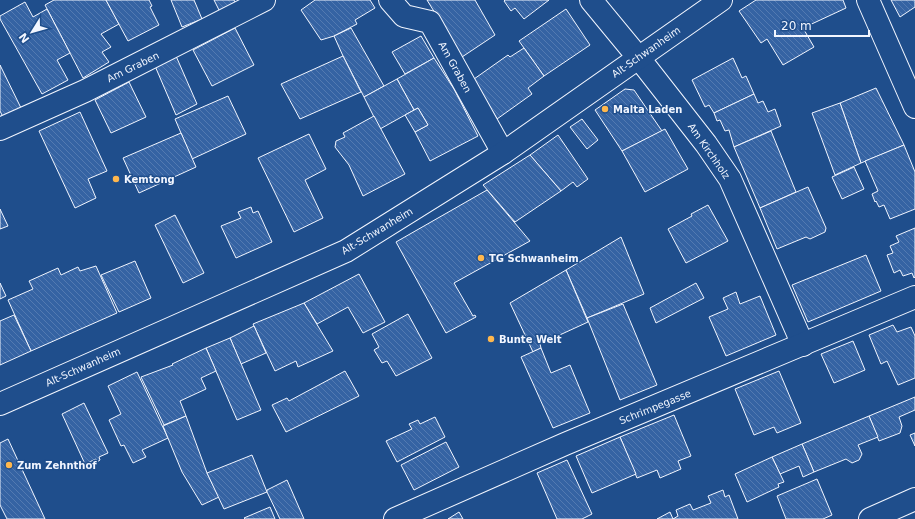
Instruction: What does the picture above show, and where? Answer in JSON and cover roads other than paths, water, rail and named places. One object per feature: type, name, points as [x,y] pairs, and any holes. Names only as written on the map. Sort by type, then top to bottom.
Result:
[{"type":"street","name":"Am Graben","points":[[0,130],[112,77],[264,0]]},
{"type":"street","name":"Am Graben","points":[[390,0],[404,16],[430,22],[503,154]]},
{"type":"street","name":"Am Kirchholz","points":[[591,0],[706,144],[730,179],[803,345]]},
{"type":"street","name":"Alt-Schwanheim","points":[[0,404],[346,251],[503,154],[638,57],[721,0]]},
{"type":"street","points":[[868,0],[915,107]]},
{"type":"street","name":"Schrimpegasse","points":[[395,519],[565,444],[915,297]]},
{"type":"street","points":[[870,519],[915,499]]},
{"type":"place","name":"Malta Laden","points":[[605,109]]},
{"type":"place","name":"Kemtong","points":[[116,179]]},
{"type":"place","name":"TG Schwanheim","points":[[481,258]]},
{"type":"place","name":"Bunte Welt","points":[[491,339]]},
{"type":"place","name":"Zum Zehnthof","points":[[9,465]]}]
